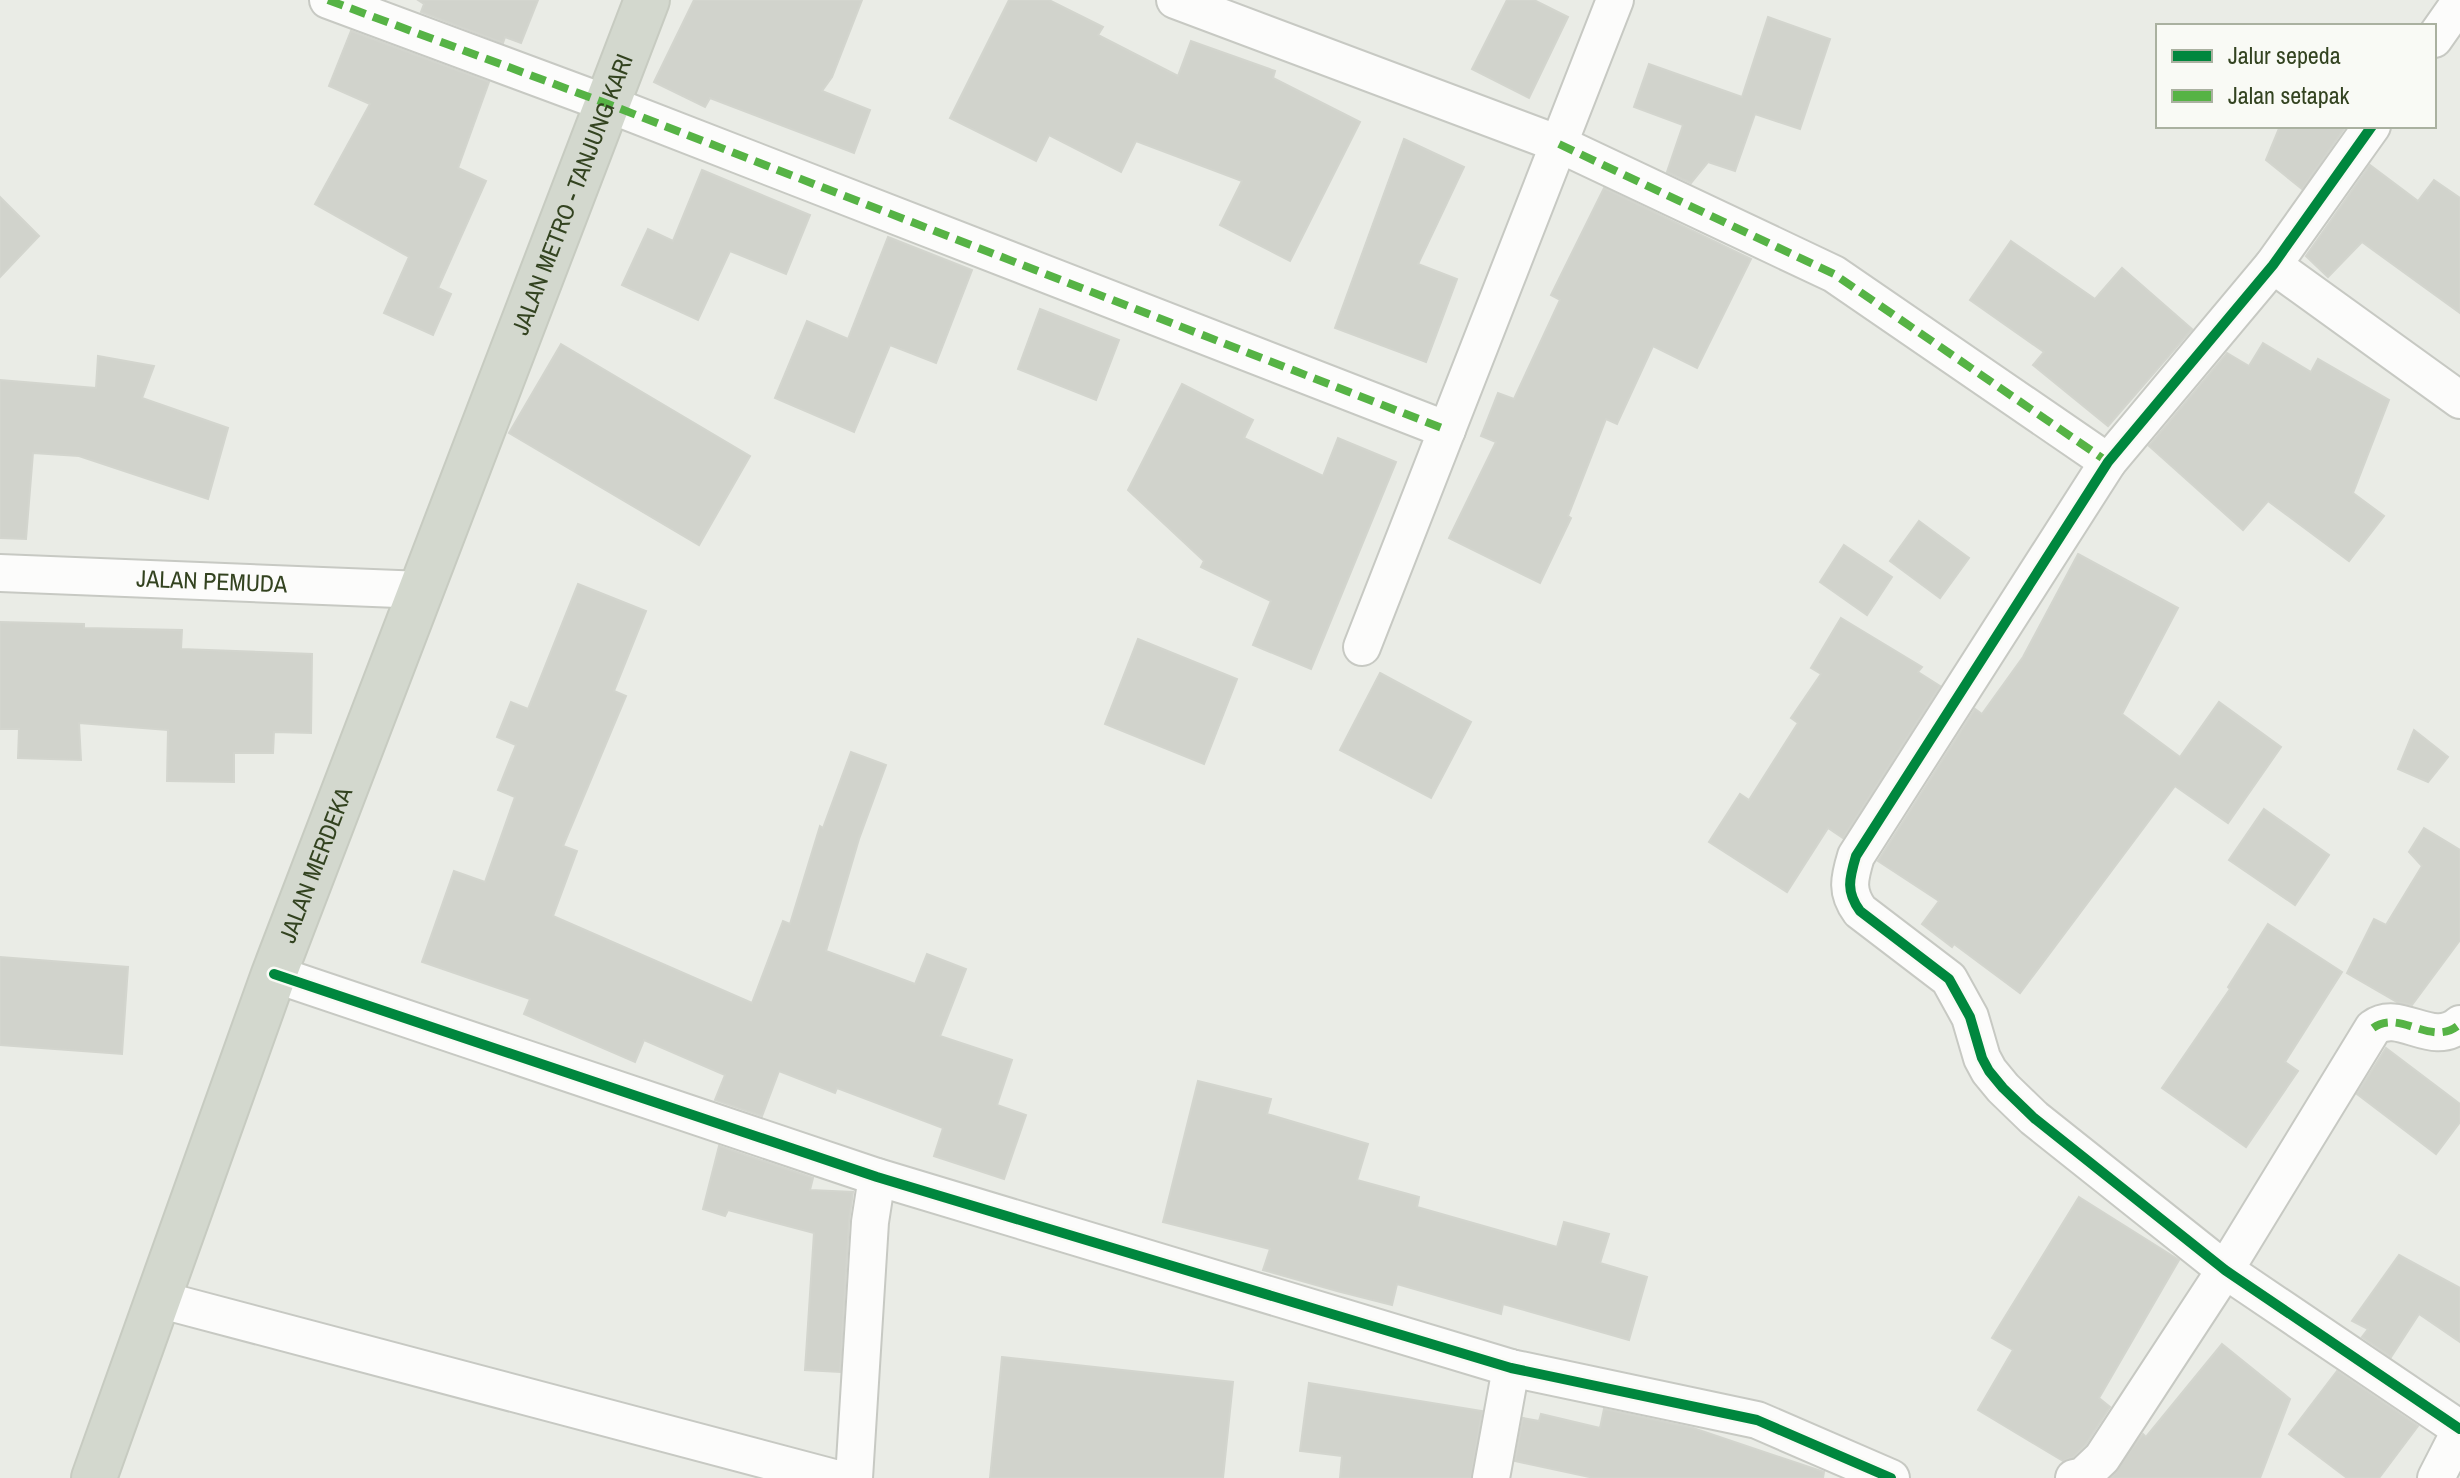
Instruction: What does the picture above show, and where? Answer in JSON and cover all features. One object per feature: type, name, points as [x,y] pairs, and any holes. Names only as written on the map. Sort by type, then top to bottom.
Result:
[{"type":"main road","name":"JALAN METRO - TANJUNG KARI","points":[[496,389],[647,0]]},
{"type":"main road","name":"JALAN MERDEKA","points":[[94,1478],[274,974],[423,590],[496,389]]},
{"type":"street","points":[[328,0],[608,104],[1447,430]]},
{"type":"street","points":[[1175,0],[1559,144],[1834,274],[2108,462]]},
{"type":"street","points":[[1362,647],[1615,0]]},
{"type":"street","points":[[2436,36],[2460,2]]},
{"type":"street","points":[[2371,128],[2273,265],[2108,462],[1856,856],[1849,877],[1850,897],[1860,911],[1949,979],[1970,1017],[1982,1058],[2003,1088],[2034,1118],[2225,1270],[2460,1430],[2436,1478]]},
{"type":"street","points":[[2273,265],[2460,400]]},
{"type":"street","name":"JALAN PEMUDA","points":[[0,573],[423,590]]},
{"type":"street","points":[[274,974],[877,1177],[1511,1368],[1757,1420],[1891,1478]]},
{"type":"street","points":[[2074,1478],[2083,1476],[2102,1458],[2225,1270],[2373,1028],[2381,1022],[2390,1021],[2434,1034],[2453,1031],[2460,1024]]},
{"type":"street","points":[[854,1478],[870,1222],[877,1177]]},
{"type":"street","points":[[158,1299],[834,1478]]},
{"type":"street","points":[[1491,1478],[1511,1368]]},
{"type":"building","points":[[418,0],[538,0],[521,43],[505,37],[503,43],[421,12],[424,4]]},
{"type":"building","points":[[694,0],[862,0],[832,77],[822,91],[870,110],[854,153],[710,98],[705,107],[654,82]]},
{"type":"building","points":[[1009,0],[1049,0],[1103,27],[1098,35],[1178,76],[1191,41],[1275,71],[1273,78],[1360,122],[1290,261],[1220,225],[1242,181],[1136,141],[1121,172],[1049,135],[1036,161],[950,118]]},
{"type":"building","points":[[1507,0],[1534,0],[1568,17],[1529,98],[1472,69]]},
{"type":"building","points":[[1768,17],[1830,39],[1800,129],[1755,114],[1735,171],[1708,162],[1691,183],[1667,172],[1683,125],[1634,107],[1649,64],[1742,97]]},
{"type":"building","points":[[351,31],[489,82],[458,168],[486,181],[438,288],[451,294],[433,335],[384,313],[409,257],[315,204],[370,104],[329,86]]},
{"type":"building","points":[[2279,128],[2345,128],[2302,189],[2266,160]]},
{"type":"building","points":[[1404,139],[1464,167],[1418,264],[1457,279],[1426,362],[1335,328]]},
{"type":"building","points":[[2370,165],[2418,201],[2434,180],[2460,198],[2460,313],[2362,242],[2328,277],[2306,256]]},
{"type":"building","points":[[702,170],[810,215],[786,274],[730,251],[698,320],[622,285],[648,229],[673,241]]},
{"type":"building","points":[[1604,188],[1751,259],[1697,368],[1653,346],[1617,424],[1606,419],[1568,516],[1571,518],[1540,583],[1449,538],[1496,442],[1481,436],[1498,393],[1514,399],[1560,300],[1551,295]]},
{"type":"building","points":[[0,197],[39,236],[0,277]]},
{"type":"building","points":[[888,237],[972,270],[936,363],[890,345],[854,432],[775,398],[807,321],[848,339]]},
{"type":"building","points":[[2011,241],[2095,299],[2122,268],[2192,329],[2108,426],[2033,365],[2044,352],[1970,300]]},
{"type":"building","points":[[1040,309],[1119,340],[1096,400],[1018,369]]},
{"type":"building","points":[[2263,343],[2311,372],[2318,359],[2389,400],[2353,493],[2384,516],[2349,561],[2268,501],[2243,530],[2149,446],[2227,353],[2249,366]]},
{"type":"building","points":[[561,344],[750,456],[699,545],[509,433]]},
{"type":"building","points":[[98,356],[154,366],[142,398],[228,428],[208,499],[79,456],[33,453],[26,539],[0,538],[0,380],[96,388]]},
{"type":"building","points":[[1182,384],[1253,420],[1244,438],[1323,476],[1338,438],[1396,462],[1311,669],[1253,645],[1271,601],[1201,567],[1204,561],[1128,490]]},
{"type":"building","points":[[1919,521],[1969,558],[1940,598],[1890,561]]},
{"type":"building","points":[[1844,545],[1892,577],[1867,615],[1820,582]]},
{"type":"building","points":[[2078,554],[2178,608],[2122,714],[2180,757],[2219,702],[2281,747],[2228,823],[2175,786],[2020,993],[1922,924],[1939,901],[1878,861],[1975,709],[1982,714],[2023,657]]},
{"type":"building","points":[[578,584],[646,611],[614,691],[626,696],[563,846],[577,851],[553,916],[752,1003],[783,921],[790,924],[820,826],[823,828],[851,752],[886,765],[859,839],[826,951],[915,984],[927,954],[966,969],[940,1036],[1012,1060],[997,1105],[1026,1115],[1004,1179],[934,1156],[943,1128],[837,1088],[835,1093],[779,1071],[762,1116],[715,1100],[725,1075],[644,1040],[635,1062],[524,1014],[530,999],[422,962],[454,871],[485,882],[515,797],[498,790],[516,745],[497,737],[511,702],[528,709]]},
{"type":"building","points":[[1841,618],[1922,667],[1918,672],[1940,686],[1843,838],[1828,828],[1787,892],[1709,842],[1740,794],[1749,800],[1798,723],[1791,718],[1821,674],[1811,668]]},
{"type":"building","points":[[0,622],[182,630],[181,649],[312,654],[311,733],[274,732],[273,753],[234,753],[234,782],[167,781],[168,730],[79,723],[81,760],[18,758],[19,729],[0,729]]},
{"type":"building","points":[[1138,639],[1237,679],[1204,764],[1105,724]]},
{"type":"building","points":[[1380,673],[1471,722],[1431,798],[1340,750]]},
{"type":"building","points":[[2414,730],[2448,757],[2428,782],[2398,769]]},
{"type":"building","points":[[2264,809],[2329,855],[2295,905],[2229,860]]},
{"type":"building","points":[[2424,828],[2460,850],[2460,940],[2412,1005],[2397,1002],[2347,973],[2374,919],[2386,925],[2422,866],[2409,852]]},
{"type":"building","points":[[2268,924],[2342,972],[2285,1062],[2298,1071],[2246,1147],[2162,1088],[2230,989],[2228,987]]},
{"type":"building","points":[[0,957],[128,967],[122,1054],[0,1045]]},
{"type":"building","points":[[2386,1048],[2460,1104],[2460,1122],[2436,1154],[2357,1094]]},
{"type":"building","points":[[1198,1081],[1271,1099],[1267,1114],[1368,1144],[1357,1180],[1419,1197],[1417,1207],[1557,1247],[1564,1222],[1609,1234],[1600,1263],[1647,1277],[1629,1340],[1503,1304],[1501,1314],[1397,1284],[1392,1305],[1263,1270],[1270,1249],[1163,1222]]},
{"type":"building","points":[[719,1146],[813,1178],[810,1190],[853,1192],[840,1372],[805,1370],[814,1233],[728,1210],[725,1216],[703,1209]]},
{"type":"building","points":[[2079,1197],[2179,1260],[2099,1398],[2110,1407],[2086,1444],[2073,1457],[2063,1461],[1978,1410],[2013,1350],[1992,1338]]},
{"type":"building","points":[[2399,1255],[2460,1288],[2460,1342],[2419,1314],[2391,1357],[2362,1337],[2368,1329],[2352,1321]]},
{"type":"building","points":[[2222,1344],[2290,1399],[2260,1478],[2111,1478],[2143,1434],[2146,1437]]},
{"type":"building","points":[[1002,1357],[1233,1382],[1223,1478],[990,1478]]},
{"type":"building","points":[[2337,1371],[2418,1426],[2379,1478],[2347,1478],[2289,1434]]},
{"type":"building","points":[[1309,1383],[1482,1411],[1471,1478],[1340,1478],[1342,1456],[1300,1451]]},
{"type":"building","points":[[1604,1409],[1693,1428],[1824,1472],[1823,1478],[1594,1478],[1515,1461],[1523,1418],[1539,1421],[1541,1414],[1600,1428]]},
{"type":"marked path","points":[[328,0],[608,104],[1447,430]]},
{"type":"marked path","points":[[1559,144],[1834,274],[2108,462]]},
{"type":"marked path","points":[[2373,1028],[2394,1022],[2438,1032],[2449,1031],[2460,1024]]},
{"type":"cycle path","points":[[2371,128],[2273,265],[2108,462],[1856,856],[1850,885],[1852,898],[1860,911],[1949,979],[1970,1017],[1989,1071],[2034,1118],[2225,1270],[2460,1429]]},
{"type":"cycle path","points":[[274,974],[877,1177],[1511,1368],[1757,1420],[1891,1478]]}]
